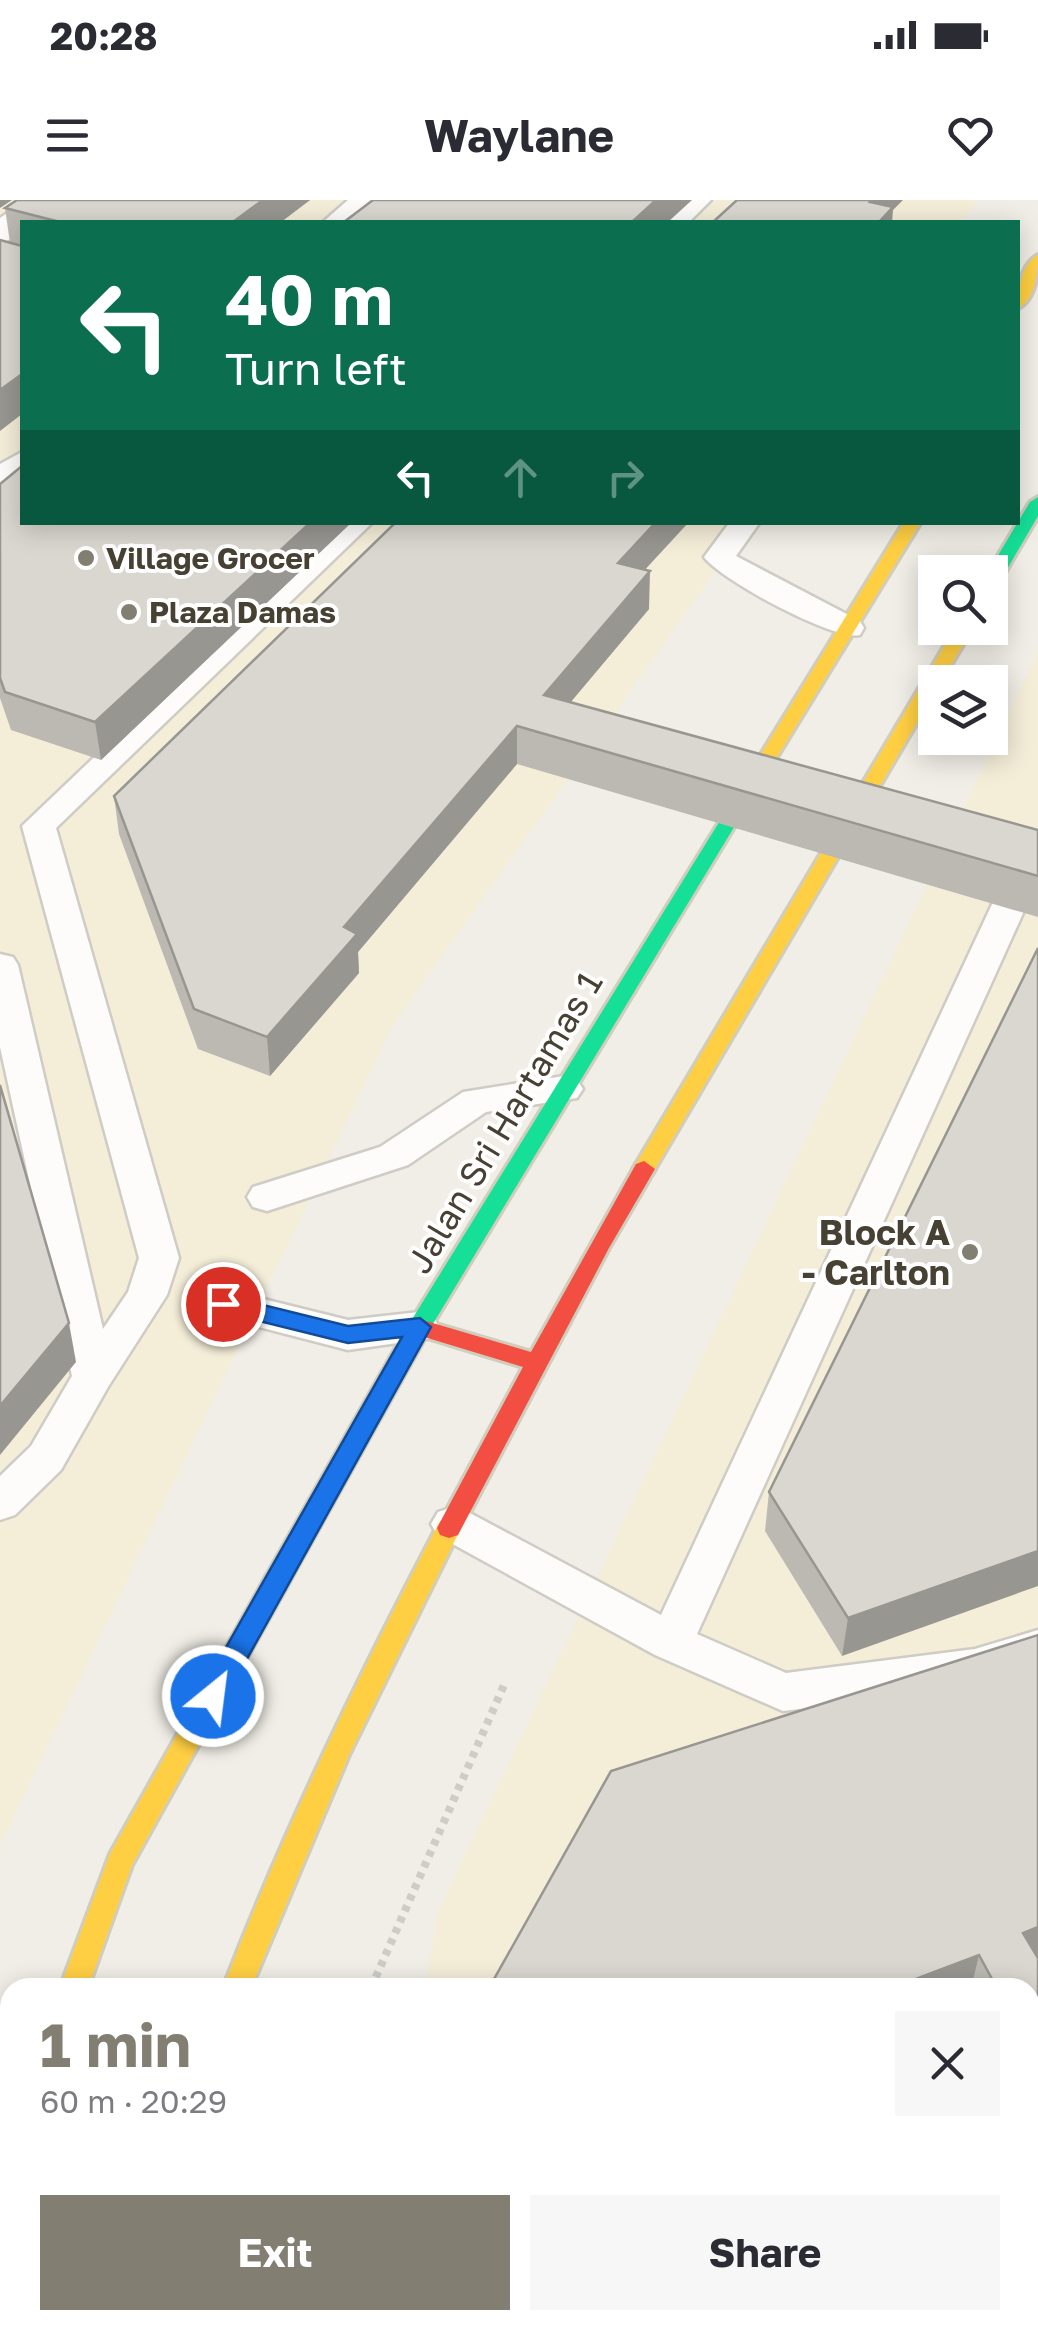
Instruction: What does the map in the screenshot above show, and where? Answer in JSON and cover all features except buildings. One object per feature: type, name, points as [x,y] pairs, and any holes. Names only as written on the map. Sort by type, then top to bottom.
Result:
[{"type":"street","points":[[20,220],[49,200]]},
{"type":"street","points":[[1020,300],[1038,260]]},
{"type":"street","points":[[1007,555],[1038,502]]},
{"type":"street","name":"Jalan Sri Hartamas 1","points":[[78,1978],[120,1862],[420,1327],[911,525]]},
{"type":"street","points":[[241,1978],[271,1897],[364,1690],[598,1247],[954,645]]},
{"type":"street","points":[[420,1327],[538,1363]]},
{"type":"lane","points":[[338,220],[364,200]]},
{"type":"lane","points":[[677,220],[699,200]]},
{"type":"lane","points":[[0,478],[20,463]]},
{"type":"lane","points":[[0,1504],[46,1458],[146,1295],[160,1258],[38,826],[356,525]]},
{"type":"lane","points":[[744,525],[719,557],[736,571],[848,628]]},
{"type":"lane","points":[[671,1642],[1038,842]]},
{"type":"lane","points":[[0,965],[93,1376]]},
{"type":"lane","points":[[268,1197],[394,1156],[476,1101],[564,1090]]},
{"type":"lane","points":[[223,1304],[348,1334],[420,1327]]},
{"type":"lane","points":[[454,1524],[671,1642],[783,1692],[975,1668],[1038,1649]]},
{"type":"path","points":[[376,1978],[504,1685]]},
{"type":"shaded area","name":"Plaza Damas","points":[[0,200],[978,200],[963,220],[20,220],[20,525],[749,525],[393,1025],[0,1846]]},
{"type":"shaded area","points":[[1038,651],[1038,1978],[427,1978],[437,1914],[989,755],[1008,755],[1008,714]]},
{"type":"traffic: fast","points":[[1007,555],[1038,502]]},
{"type":"traffic: fast","points":[[276,1582],[419,1327],[730,819]]},
{"type":"traffic: slow","points":[[1020,300],[1038,259]]},
{"type":"traffic: slow","points":[[730,819],[911,525]]},
{"type":"traffic: slow","points":[[644,1169],[954,645]]},
{"type":"traffic: slow","points":[[241,1978],[336,1755],[449,1528]]},
{"type":"traffic: slow","points":[[78,1978],[120,1862],[276,1582]]},
{"type":"traffic: jam","points":[[449,1528],[598,1247],[644,1169]]},
{"type":"traffic: jam","points":[[419,1327],[538,1363]]},
{"type":"place","name":"Village Grocer","points":[[86,558]]},
{"type":"place","name":"Plaza Damas","points":[[129,612]]},
{"type":"place","name":"Block A - Carlton","points":[[970,1252]]},
{"type":"route","points":[[213,1696],[420,1327],[348,1334],[223,1304]]}]
